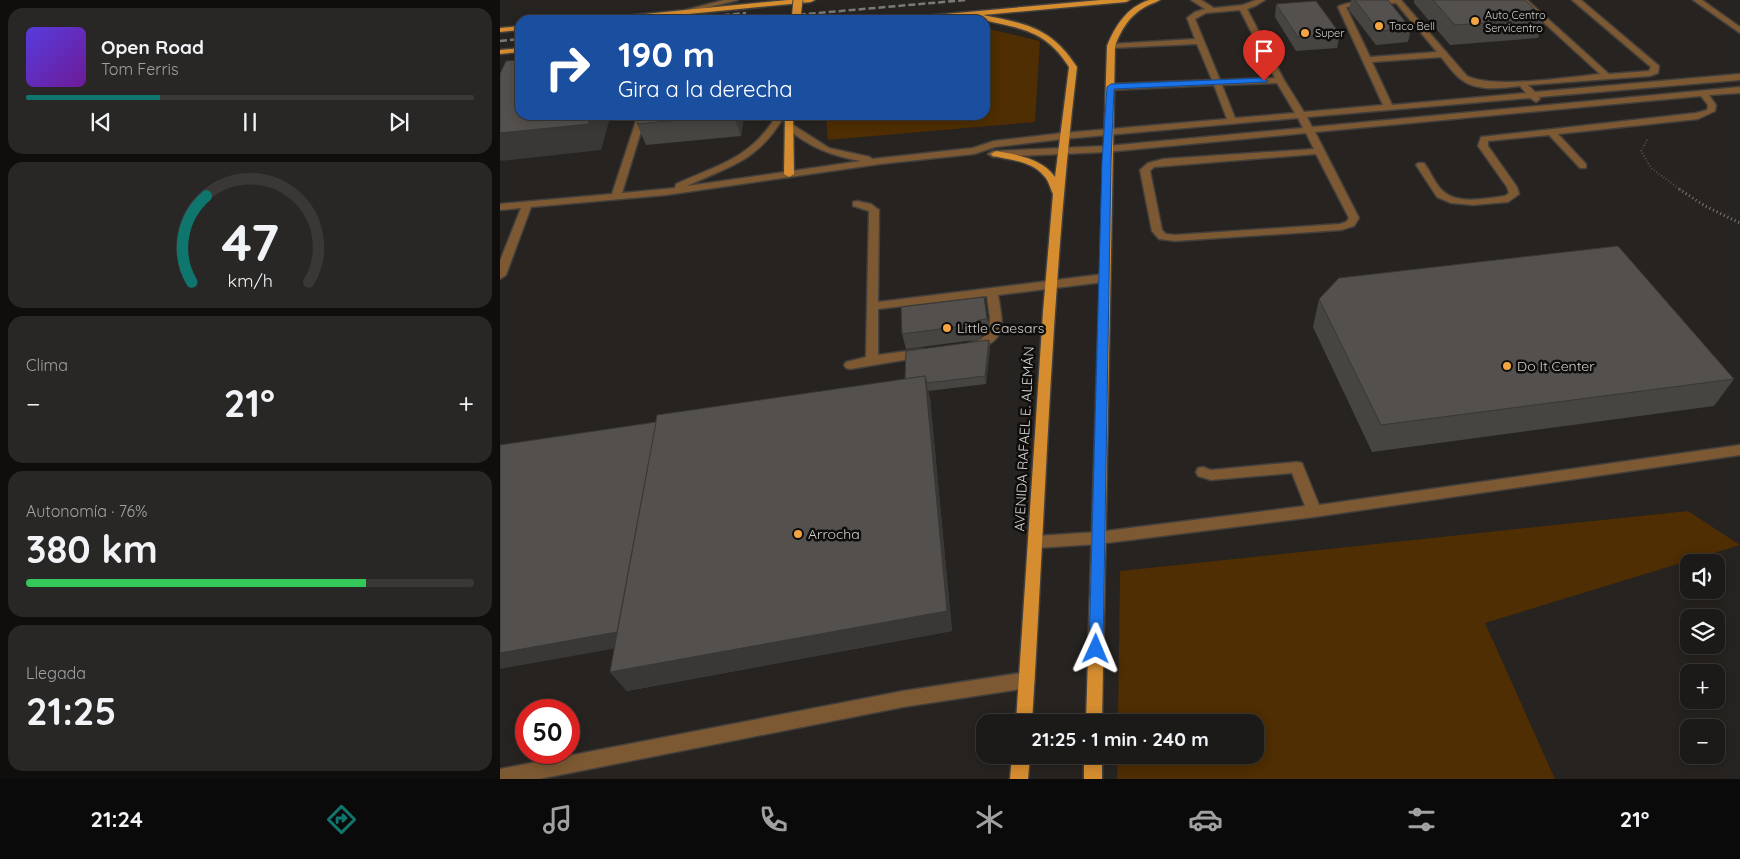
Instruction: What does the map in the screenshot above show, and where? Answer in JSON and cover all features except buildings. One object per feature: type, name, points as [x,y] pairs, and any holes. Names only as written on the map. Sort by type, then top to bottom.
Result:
[{"type":"main road","points":[[796,15],[798,0]]},
{"type":"main road","points":[[656,15],[811,0]]},
{"type":"main road","points":[[972,15],[1126,0]]},
{"type":"main road","points":[[1094,714],[1111,46],[1118,29],[1128,14],[1156,0]]},
{"type":"main road","name":"AVENIDA RAFAEL E. ALEMÁN","points":[[990,19],[1010,23],[1047,37],[1063,51],[1073,67],[1063,136],[1063,152],[1049,284],[1036,542],[1025,714]]},
{"type":"main road","points":[[500,30],[515,28]]},
{"type":"main road","points":[[500,52],[515,50]]},
{"type":"main road","points":[[789,120],[789,174]]},
{"type":"main road","points":[[996,154],[1020,158],[1040,166],[1053,179],[1058,194]]},
{"type":"main road","points":[[1019,779],[1020,764]]},
{"type":"main road","points":[[1093,764],[1093,779]]},
{"type":"street","points":[[677,13],[734,0]]},
{"type":"street","points":[[1195,0],[1216,11]]},
{"type":"street","points":[[1232,121],[1192,18],[1195,14],[1202,12],[1243,9],[1255,5],[1261,0]]},
{"type":"street","points":[[1523,0],[1607,76]]},
{"type":"street","points":[[1389,108],[1342,8],[1344,5],[1397,1],[1464,78],[1471,83],[1483,86],[1650,73],[1655,71],[1655,66],[1576,0]]},
{"type":"street","points":[[1697,0],[1740,31]]},
{"type":"street","points":[[1243,9],[1280,80],[1302,115],[1354,218],[1350,224],[1340,227],[1175,238],[1163,237],[1156,231],[1145,170],[1151,165],[1163,162],[1319,152]]},
{"type":"street","points":[[1111,46],[1200,41]]},
{"type":"street","points":[[1368,60],[1442,54]]},
{"type":"street","points":[[500,208],[666,192],[880,161],[974,151],[994,144],[1063,136],[1740,77]]},
{"type":"street","points":[[1111,87],[1280,80]]},
{"type":"street","points":[[1522,83],[1546,108]]},
{"type":"street","points":[[974,151],[996,154],[1063,152],[1740,90]]},
{"type":"street","points":[[1421,165],[1436,190],[1443,197],[1453,202],[1508,199],[1514,194],[1512,187],[1483,146],[1484,139],[1698,116],[1711,111],[1712,105],[1704,94]]},
{"type":"street","points":[[616,197],[640,120]]},
{"type":"street","points":[[666,192],[737,160],[755,149],[778,120]]},
{"type":"street","points":[[790,126],[807,141],[820,148],[841,155],[880,161]]},
{"type":"street","points":[[1552,132],[1583,166]]},
{"type":"street","points":[[857,204],[874,210],[872,360]]},
{"type":"street","points":[[500,275],[527,205]]},
{"type":"street","points":[[874,306],[1104,278]]},
{"type":"street","points":[[957,348],[986,344],[993,337],[997,328],[992,292]]},
{"type":"street","points":[[850,365],[938,351]]},
{"type":"street","points":[[1036,542],[1098,538],[1314,510],[1740,450]]},
{"type":"street","points":[[1203,472],[1211,475],[1297,467],[1314,510]]},
{"type":"street","points":[[500,778],[903,699],[1027,680]]},
{"type":"path","points":[[1658,120],[1658,132],[1647,140],[1641,150],[1650,168],[1705,206],[1740,223]]},
{"type":"shaded area","points":[[990,29],[1040,41],[1035,122],[828,140],[826,120],[990,120]]},
{"type":"shaded area","points":[[1688,511],[1740,545],[1711,554],[1680,554],[1680,563],[1485,623],[1555,779],[1117,779],[1118,764],[1264,764],[1264,714],[1118,714],[1120,571]]},
{"type":"railway","points":[[796,15],[966,0]]},
{"type":"railway","points":[[725,15],[746,13]]},
{"type":"railway","points":[[500,41],[515,40]]},
{"type":"place","name":"Auto Centro Servicentro","points":[[1475,21]]},
{"type":"place","name":"Taco Bell","points":[[1379,26]]},
{"type":"place","name":"Super","points":[[1305,33]]},
{"type":"place","name":"Little Caesars","points":[[947,328]]},
{"type":"place","name":"Do It Center","points":[[1507,366]]},
{"type":"place","name":"Arrocha","points":[[798,534]]},
{"type":"route","points":[[1096,649],[1106,161],[1111,87],[1264,81]]}]
